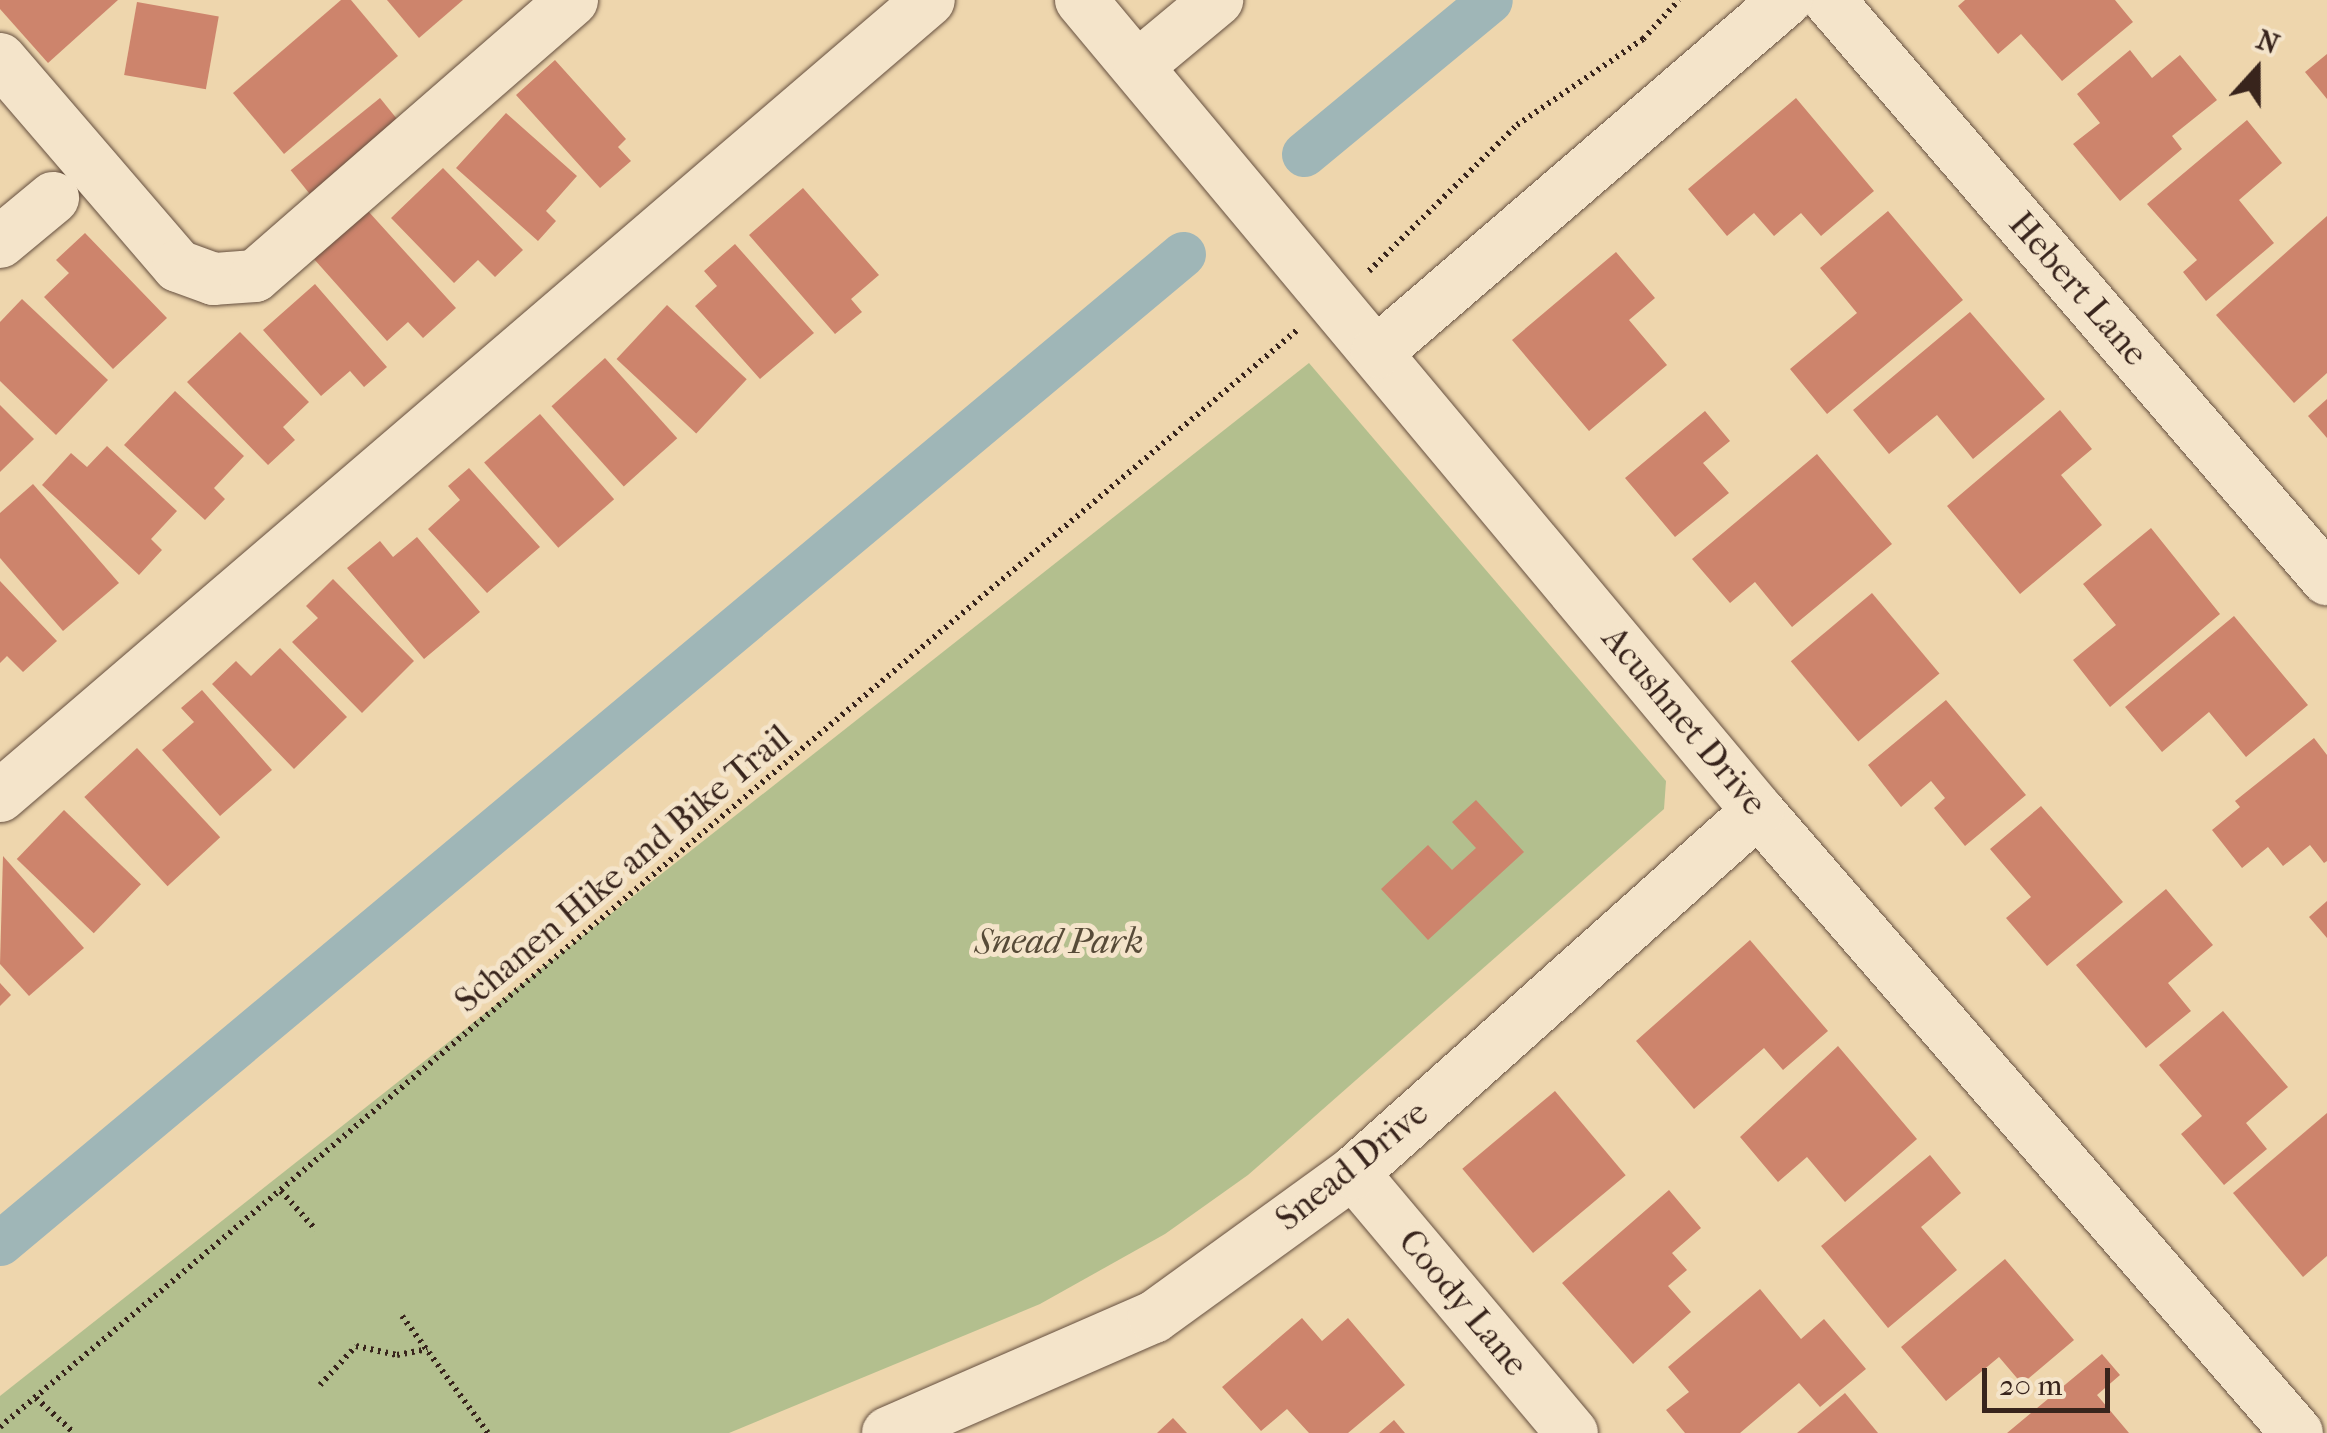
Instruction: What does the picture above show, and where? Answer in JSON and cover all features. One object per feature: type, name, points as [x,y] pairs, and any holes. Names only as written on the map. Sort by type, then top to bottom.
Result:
[{"type":"street","points":[[0,59],[178,266],[214,280],[255,276],[572,0]]},
{"type":"street","points":[[0,796],[929,0]]},
{"type":"street","name":"Acushnet Drive","points":[[1081,0],[1758,811],[2297,1433]]},
{"type":"street","points":[[1139,65],[1217,0]]},
{"type":"street","points":[[1378,352],[1786,0]]},
{"type":"street","name":"Hebert Lane","points":[[1828,0],[2327,579]]},
{"type":"street","points":[[0,242],[53,198]]},
{"type":"street","name":"Snead Drive","points":[[903,1430],[1154,1316],[1353,1173],[1758,811]]},
{"type":"street","name":"Coody Lane","points":[[1353,1173],[1572,1433]]},
{"type":"path","points":[[1393,252],[1517,125],[1643,40],[1678,0]]},
{"type":"path","name":"Schanen Hike and Bike Trail","points":[[0,1427],[1276,347]]},
{"type":"path","points":[[281,1191],[316,1230]]},
{"type":"path","points":[[402,1316],[488,1433]]},
{"type":"path","points":[[320,1385],[356,1346],[397,1355],[427,1349]]},
{"type":"path","points":[[36,1398],[74,1433]]},
{"type":"green space","name":"Snead Park","points":[[1309,363],[1666,781],[1664,809],[1248,1175],[1165,1234],[1040,1304],[729,1433],[0,1433],[0,1396]]},
{"type":"building","points":[[0,0],[118,0],[48,63],[0,9]]},
{"type":"building","points":[[341,0],[351,0],[398,56],[284,154],[233,93]]},
{"type":"building","points":[[387,0],[463,0],[419,38]]},
{"type":"building","points":[[1965,0],[2115,0],[2133,22],[2062,81],[2021,34],[1998,54],[1958,6]]},
{"type":"building","points":[[137,2],[219,16],[206,89],[124,75]]},
{"type":"building","points":[[2130,50],[2152,78],[2180,55],[2217,100],[2172,136],[2182,149],[2120,201],[2073,144],[2100,123],[2077,94]]},
{"type":"building","points":[[2327,54],[2327,99],[2305,72]]},
{"type":"building","points":[[555,60],[626,139],[618,147],[631,161],[600,188],[516,95]]},
{"type":"building","points":[[380,98],[402,125],[313,198],[291,170]]},
{"type":"building","points":[[1796,98],[1874,191],[1821,236],[1801,213],[1774,236],[1754,213],[1727,236],[1688,189]]},
{"type":"building","points":[[506,113],[577,176],[546,211],[556,221],[538,241],[456,168]]},
{"type":"building","points":[[2247,120],[2282,163],[2239,200],[2274,243],[2206,301],[2183,272],[2197,260],[2147,204]]},
{"type":"building","points":[[443,168],[523,250],[495,277],[478,260],[454,283],[391,218]]},
{"type":"building","points":[[803,188],[879,275],[851,299],[862,312],[835,334],[749,235]]},
{"type":"building","points":[[368,211],[456,308],[423,338],[408,322],[387,341],[314,259]]},
{"type":"building","points":[[1888,211],[1963,300],[1827,414],[1790,369],[1857,313],[1820,268]]},
{"type":"building","points":[[2327,216],[2327,373],[2294,403],[2216,315]]},
{"type":"building","points":[[85,233],[167,318],[113,369],[44,297],[69,273],[56,260]]},
{"type":"building","points":[[735,244],[814,333],[760,379],[695,306],[717,286],[704,271]]},
{"type":"building","points":[[1616,252],[1655,298],[1629,320],[1667,365],[1589,431],[1512,340]]},
{"type":"building","points":[[315,284],[387,367],[364,387],[350,371],[321,396],[263,330]]},
{"type":"building","points":[[22,299],[108,380],[56,435],[0,381],[0,322]]},
{"type":"building","points":[[667,305],[747,379],[696,433],[617,359]]},
{"type":"building","points":[[1970,312],[2045,399],[1973,459],[1937,415],[1889,454],[1853,410]]},
{"type":"building","points":[[240,332],[309,402],[283,427],[295,440],[268,465],[187,382]]},
{"type":"building","points":[[605,358],[677,438],[624,486],[551,406]]},
{"type":"building","points":[[175,391],[244,456],[214,488],[225,499],[205,520],[124,445]]},
{"type":"building","points":[[2327,399],[2327,438],[2308,416]]},
{"type":"building","points":[[0,405],[34,439],[0,472]]},
{"type":"building","points":[[2060,410],[2092,449],[2061,475],[2102,525],[2020,594],[1947,506]]},
{"type":"building","points":[[1705,411],[1730,441],[1703,463],[1729,493],[1675,537],[1625,478]]},
{"type":"building","points":[[540,414],[614,499],[558,548],[484,463]]},
{"type":"building","points":[[107,446],[177,511],[151,539],[162,550],[139,575],[42,485],[71,453],[87,467]]},
{"type":"building","points":[[1817,454],[1892,544],[1792,627],[1755,582],[1730,603],[1692,559]]},
{"type":"building","points":[[469,468],[540,547],[487,593],[428,529],[460,500],[448,486]]},
{"type":"building","points":[[33,484],[119,583],[63,631],[0,558],[0,513]]},
{"type":"building","points":[[2151,528],[2220,614],[2110,707],[2073,660],[2116,625],[2083,584]]},
{"type":"building","points":[[417,537],[480,612],[424,659],[347,568],[380,541],[393,557]]},
{"type":"building","points":[[333,579],[414,661],[362,713],[292,642],[318,618],[306,606]]},
{"type":"building","points":[[0,581],[57,641],[23,672],[7,656],[0,663]]},
{"type":"building","points":[[1872,593],[1939,673],[1858,742],[1791,661]]},
{"type":"building","points":[[2234,616],[2308,705],[2246,757],[2209,712],[2162,752],[2125,707]]},
{"type":"building","points":[[280,648],[347,717],[294,769],[212,684],[236,661],[251,676]]},
{"type":"building","points":[[202,690],[272,770],[220,816],[162,750],[194,722],[181,708]]},
{"type":"building","points":[[1946,700],[2026,795],[1965,846],[1934,808],[1945,798],[1931,781],[1901,807],[1868,765]]},
{"type":"building","points":[[2314,738],[2327,755],[2327,861],[2324,863],[2310,845],[2283,866],[2268,847],[2242,868],[2212,830],[2240,807],[2235,801]]},
{"type":"building","points":[[137,748],[220,837],[168,886],[84,797]]},
{"type":"building","points":[[1476,800],[1524,852],[1428,940],[1381,889],[1428,845],[1452,870],[1476,848],[1452,822]]},
{"type":"building","points":[[2041,806],[2123,902],[2047,966],[2006,918],[2031,897],[1990,849]]},
{"type":"building","points":[[64,810],[141,884],[94,933],[17,859]]},
{"type":"building","points":[[3,856],[84,948],[29,996],[0,964]]},
{"type":"building","points":[[2166,889],[2213,945],[2168,983],[2191,1011],[2146,1048],[2076,965]]},
{"type":"building","points":[[2327,901],[2327,938],[2309,917]]},
{"type":"building","points":[[1750,940],[1828,1031],[1783,1070],[1764,1048],[1694,1109],[1636,1041]]},
{"type":"building","points":[[0,983],[11,995],[0,1006]]},
{"type":"building","points":[[2223,1011],[2288,1087],[2246,1123],[2267,1149],[2224,1185],[2181,1134],[2202,1116],[2159,1065]]},
{"type":"building","points":[[1838,1046],[1917,1139],[1845,1202],[1807,1157],[1778,1182],[1740,1137]]},
{"type":"building","points":[[1555,1091],[1626,1175],[1533,1253],[1462,1169]]},
{"type":"building","points":[[2327,1113],[2327,1256],[2303,1277],[2233,1193]]},
{"type":"building","points":[[1930,1155],[1961,1193],[1921,1227],[1957,1270],[1888,1328],[1821,1246]]},
{"type":"building","points":[[1669,1190],[1701,1228],[1672,1253],[1687,1270],[1668,1286],[1691,1312],[1633,1364],[1562,1283]]},
{"type":"building","points":[[2005,1259],[2074,1340],[2022,1384],[1999,1357],[1946,1401],[1901,1347]]},
{"type":"building","points":[[1760,1289],[1801,1339],[1824,1319],[1866,1369],[1820,1407],[1799,1383],[1740,1433],[1685,1433],[1666,1410],[1689,1392],[1668,1367]]},
{"type":"building","points":[[1302,1318],[1322,1341],[1348,1318],[1405,1385],[1348,1433],[1309,1433],[1287,1409],[1261,1431],[1222,1387]]},
{"type":"building","points":[[2102,1354],[2120,1375],[2097,1395],[2129,1433],[2007,1433]]},
{"type":"building","points":[[1845,1393],[1878,1433],[1797,1433]]},
{"type":"building","points":[[1173,1418],[1187,1433],[1157,1433]]},
{"type":"building","points":[[1394,1420],[1405,1433],[1379,1433]]},
{"type":"waterway","points":[[1304,154],[1490,0]]},
{"type":"waterway","points":[[0,1243],[1183,254]]}]
